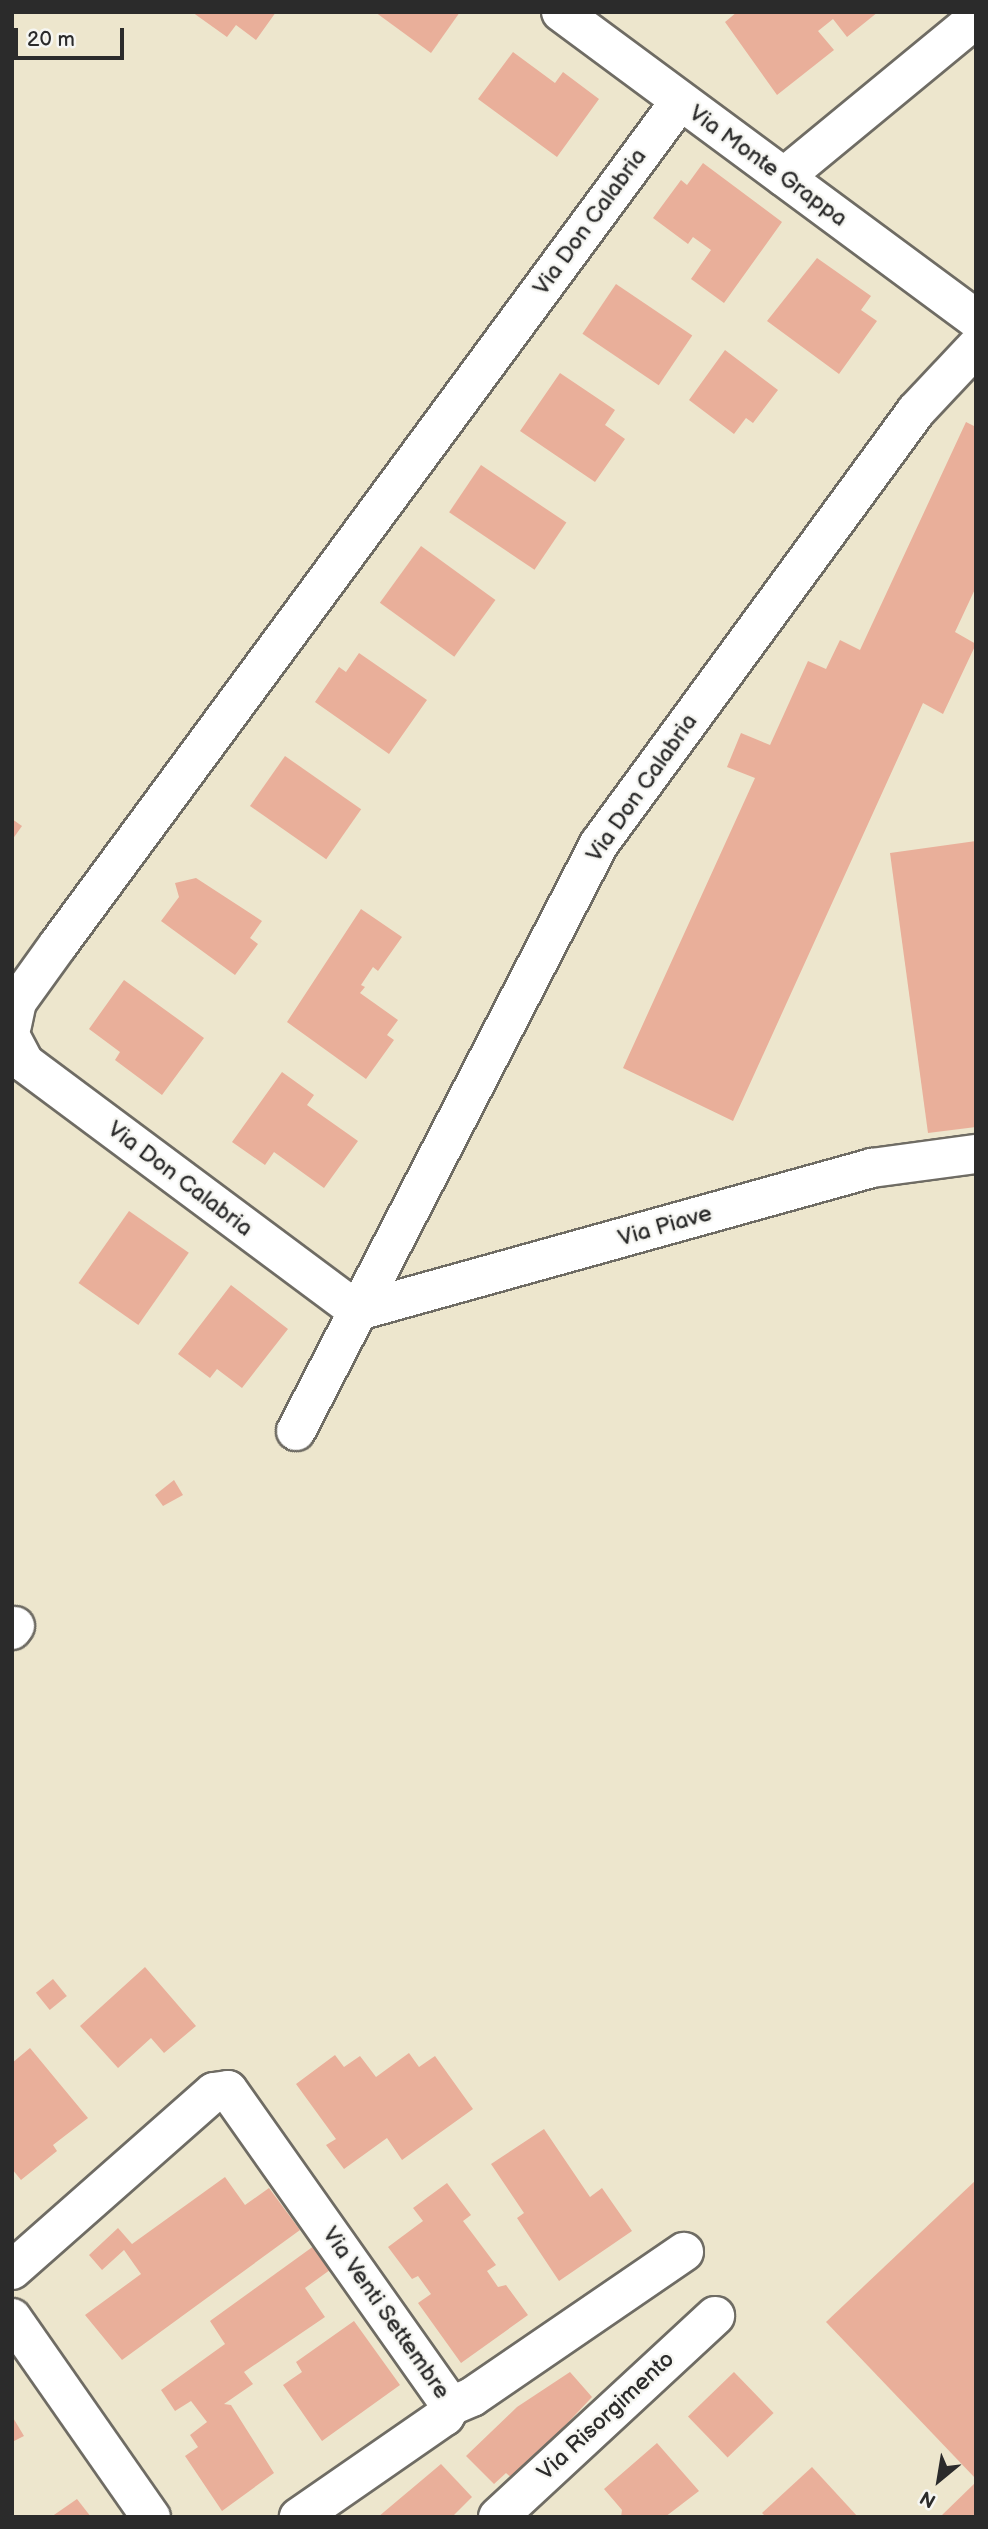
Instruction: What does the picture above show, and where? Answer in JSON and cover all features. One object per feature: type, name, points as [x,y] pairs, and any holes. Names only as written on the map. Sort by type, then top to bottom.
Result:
[{"type":"street","name":"Via Monte Grappa","points":[[561,12],[976,319]]},
{"type":"street","points":[[784,177],[976,19]]},
{"type":"street","name":"Via Don Calabria","points":[[12,1025],[17,1002],[58,945],[680,101]]},
{"type":"street","name":"Via Don Calabria","points":[[296,1431],[599,844],[916,411],[976,346]]},
{"type":"street","name":"Via Don Calabria","points":[[12,1039],[25,1063],[358,1311]]},
{"type":"street","name":"Via Piave","points":[[358,1311],[872,1168],[976,1154]]},
{"type":"street","name":"Via Venti Settembre","points":[[12,2270],[214,2092],[228,2090],[451,2406],[449,2413],[299,2517]]},
{"type":"street","points":[[451,2406],[472,2397],[684,2252]]},
{"type":"street","name":"Via Risorgimento","points":[[498,2517],[715,2316]]},
{"type":"street","points":[[12,2318],[151,2517]]},
{"type":"building","points":[[192,12],[276,12],[256,40],[236,25],[227,37]]},
{"type":"building","points":[[375,12],[460,12],[431,53]]},
{"type":"building","points":[[737,12],[878,12],[847,37],[833,19],[818,31],[834,50],[777,95],[725,22]]},
{"type":"building","points":[[513,52],[555,83],[563,72],[599,99],[557,157],[478,99]]},
{"type":"building","points":[[703,163],[782,222],[724,303],[691,279],[711,250],[693,237],[688,244],[653,218],[681,180],[687,185]]},
{"type":"building","points":[[817,258],[871,296],[861,310],[877,321],[839,374],[767,321]]},
{"type":"building","points":[[616,284],[692,335],[659,385],[582,334]]},
{"type":"building","points":[[725,350],[778,390],[753,423],[746,418],[734,434],[689,400]]},
{"type":"building","points":[[560,373],[615,410],[605,425],[625,439],[595,482],[520,431]]},
{"type":"building","points":[[966,422],[976,427],[976,587],[955,632],[976,644],[943,714],[923,703],[733,1121],[623,1068],[755,778],[727,767],[741,733],[770,745],[808,661],[826,669],[840,640],[860,650]]},
{"type":"building","points":[[481,465],[566,523],[535,570],[449,512]]},
{"type":"building","points":[[421,546],[495,600],[454,657],[380,603]]},
{"type":"building","points":[[359,653],[427,700],[389,754],[315,702],[339,667],[346,672]]},
{"type":"building","points":[[285,756],[361,809],[326,859],[250,806]]},
{"type":"building","points":[[12,819],[22,826],[12,840]]},
{"type":"building","points":[[976,841],[976,1127],[928,1133],[890,853]]},
{"type":"building","points":[[196,878],[262,921],[250,938],[258,944],[235,975],[161,921],[179,897],[175,883]]},
{"type":"building","points":[[361,909],[402,937],[378,971],[373,967],[361,985],[365,987],[360,993],[398,1020],[387,1035],[394,1040],[366,1079],[287,1022]]},
{"type":"building","points":[[124,980],[204,1038],[162,1095],[115,1060],[120,1052],[89,1029]]},
{"type":"building","points":[[282,1072],[314,1095],[307,1105],[358,1141],[324,1188],[274,1152],[265,1165],[232,1142]]},
{"type":"building","points":[[129,1211],[189,1253],[138,1325],[79,1283]]},
{"type":"building","points":[[231,1285],[288,1329],[242,1388],[217,1369],[210,1378],[178,1354]]},
{"type":"building","points":[[174,1480],[183,1495],[163,1506],[155,1495]]},
{"type":"building","points":[[145,1967],[196,2026],[164,2053],[151,2038],[118,2068],[80,2026]]},
{"type":"building","points":[[53,1979],[67,1996],[50,2010],[36,1993]]},
{"type":"building","points":[[30,2048],[88,2118],[53,2145],[57,2151],[21,2180],[12,2169],[12,2063]]},
{"type":"building","points":[[409,2053],[419,2067],[435,2056],[473,2109],[402,2160],[387,2138],[344,2169],[326,2145],[336,2139],[296,2084],[335,2055],[344,2067],[360,2056],[376,2077]]},
{"type":"building","points":[[544,2129],[590,2197],[602,2188],[632,2231],[559,2281],[517,2218],[524,2213],[491,2164]]},
{"type":"building","points":[[225,2177],[245,2205],[269,2188],[300,2230],[122,2360],[85,2315],[141,2274],[124,2250],[102,2270],[89,2255],[118,2228],[132,2244]]},
{"type":"building","points":[[976,2180],[976,2479],[826,2322]]},
{"type":"building","points":[[447,2183],[471,2215],[463,2221],[496,2265],[487,2271],[498,2287],[506,2285],[528,2315],[461,2363],[418,2303],[431,2294],[418,2276],[412,2279],[388,2247],[423,2221],[413,2208]]},
{"type":"building","points":[[318,2243],[334,2267],[305,2288],[325,2317],[244,2372],[253,2384],[224,2404],[231,2405],[274,2473],[222,2511],[185,2456],[198,2447],[190,2435],[207,2422],[191,2401],[175,2411],[161,2390],[225,2344],[210,2321]]},
{"type":"building","points":[[354,2321],[400,2385],[322,2441],[283,2385],[302,2372],[296,2362]]},
{"type":"building","points":[[570,2372],[592,2397],[514,2480],[506,2473],[494,2484],[466,2456],[517,2407]]},
{"type":"building","points":[[734,2372],[774,2413],[728,2457],[688,2416]]},
{"type":"building","points":[[12,2416],[24,2436],[12,2442]]},
{"type":"building","points":[[657,2443],[699,2491],[665,2517],[621,2517],[622,2510],[604,2489]]},
{"type":"building","points":[[441,2464],[472,2497],[452,2517],[378,2517]]},
{"type":"building","points":[[812,2467],[858,2517],[766,2517],[762,2513]]},
{"type":"building","points":[[976,2482],[976,2517],[940,2517]]},
{"type":"building","points":[[77,2499],[91,2517],[51,2517]]}]
